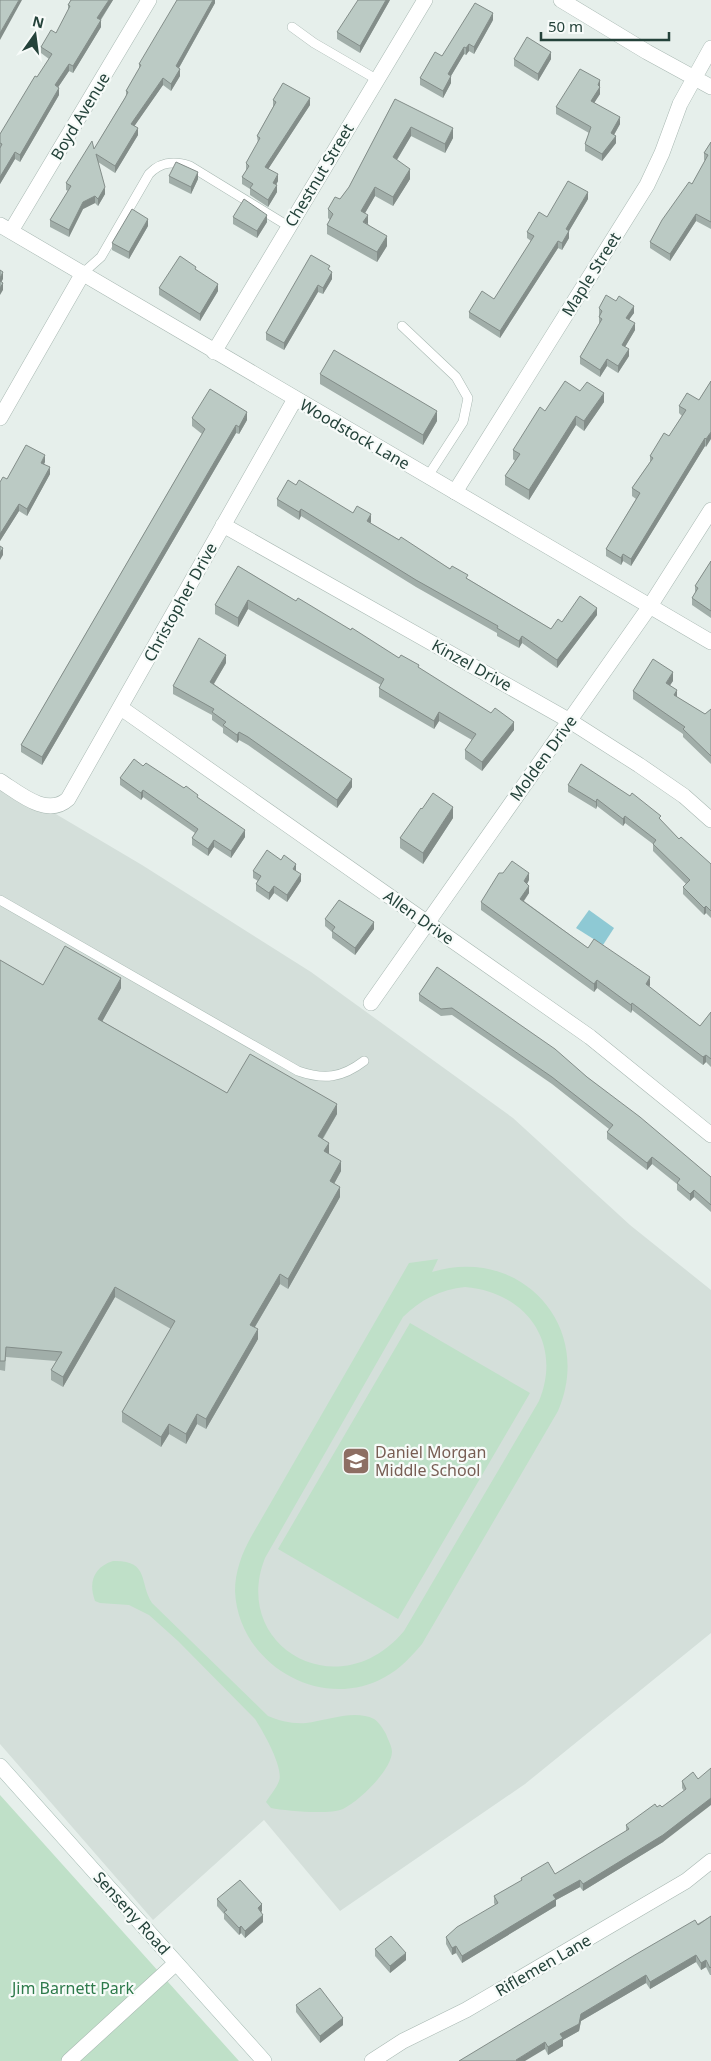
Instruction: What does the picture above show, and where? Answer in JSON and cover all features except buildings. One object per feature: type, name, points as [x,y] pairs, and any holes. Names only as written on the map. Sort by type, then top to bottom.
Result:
[{"type":"street","name":"Boyd Avenue","points":[[5,228],[149,0]]},
{"type":"street","name":"Chestnut Street","points":[[214,352],[425,0]]},
{"type":"street","points":[[561,0],[693,78],[711,86]]},
{"type":"street","name":"Maple Street","points":[[455,492],[647,185],[693,78],[711,48]]},
{"type":"street","name":"Woodstock Lane","points":[[5,228],[711,642]]},
{"type":"street","points":[[0,418],[83,273]]},
{"type":"street","name":"Christopher Drive","points":[[0,781],[35,803],[47,807],[64,803],[68,799],[295,399]]},
{"type":"street","name":"Molden Drive","points":[[371,1003],[650,606],[711,510]]},
{"type":"street","name":"Kinzel Drive","points":[[223,525],[570,721],[662,780],[711,820]]},
{"type":"street","name":"Allen Drive","points":[[121,708],[590,1037],[711,1134]]},
{"type":"street","name":"Senseny Road","points":[[0,1766],[264,2061]]},
{"type":"street","name":"Riflemen Lane","points":[[372,2061],[403,2041],[466,2010],[677,1886],[711,1861]]},
{"type":"street","points":[[69,2061],[176,1962]]},
{"type":"lane","points":[[292,27],[314,43],[376,79]]},
{"type":"lane","points":[[83,273],[101,257],[149,174],[156,167],[164,163],[179,163],[190,166],[288,226]]},
{"type":"lane","points":[[402,326],[456,377],[468,398],[463,422],[428,476]]},
{"type":"lane","points":[[0,900],[298,1071],[326,1077],[339,1076],[351,1071],[364,1061]]},
{"type":"shaded area","name":"Daniel Morgan Middle School","points":[[0,781],[142,865],[311,972],[513,1118],[630,1225],[711,1290],[711,1633],[525,1784],[340,1911],[264,1820],[153,1920],[0,1744]]},
{"type":"green space","points":[[438,1259],[432,1272],[464,1267],[494,1270],[520,1281],[542,1299],[557,1322],[566,1349],[567,1379],[558,1411],[422,1644],[396,1670],[385,1677],[360,1687],[335,1689],[310,1685],[287,1675],[267,1660],[251,1640],[240,1617],[235,1591],[238,1570],[251,1537],[409,1263]],"holes":[[[465,1287],[487,1291],[506,1299],[522,1310],[534,1324],[542,1341],[546,1359],[545,1380],[539,1401],[404,1631],[378,1654],[350,1665],[322,1666],[297,1657],[276,1641],[263,1618],[258,1590],[265,1558],[403,1317],[416,1305],[431,1296],[448,1290]]]},
{"type":"green space","points":[[410,1323],[530,1393],[398,1619],[278,1549]]},
{"type":"green space","points":[[113,1561],[133,1564],[138,1569],[142,1574],[152,1603],[268,1716],[296,1723],[349,1715],[366,1716],[376,1720],[386,1734],[392,1752],[386,1768],[373,1785],[350,1805],[337,1811],[318,1812],[271,1808],[266,1802],[276,1787],[280,1775],[272,1750],[255,1719],[178,1641],[149,1615],[129,1605],[95,1601],[92,1588],[94,1576],[101,1567]]},
{"type":"green space","name":"Jim Barnett Park","points":[[0,1795],[239,2061],[0,2061]]},
{"type":"water","points":[[589,910],[614,928],[603,945],[576,928]]},
{"type":"place","name":"Daniel Morgan Middle School","points":[[356,1461]]}]
